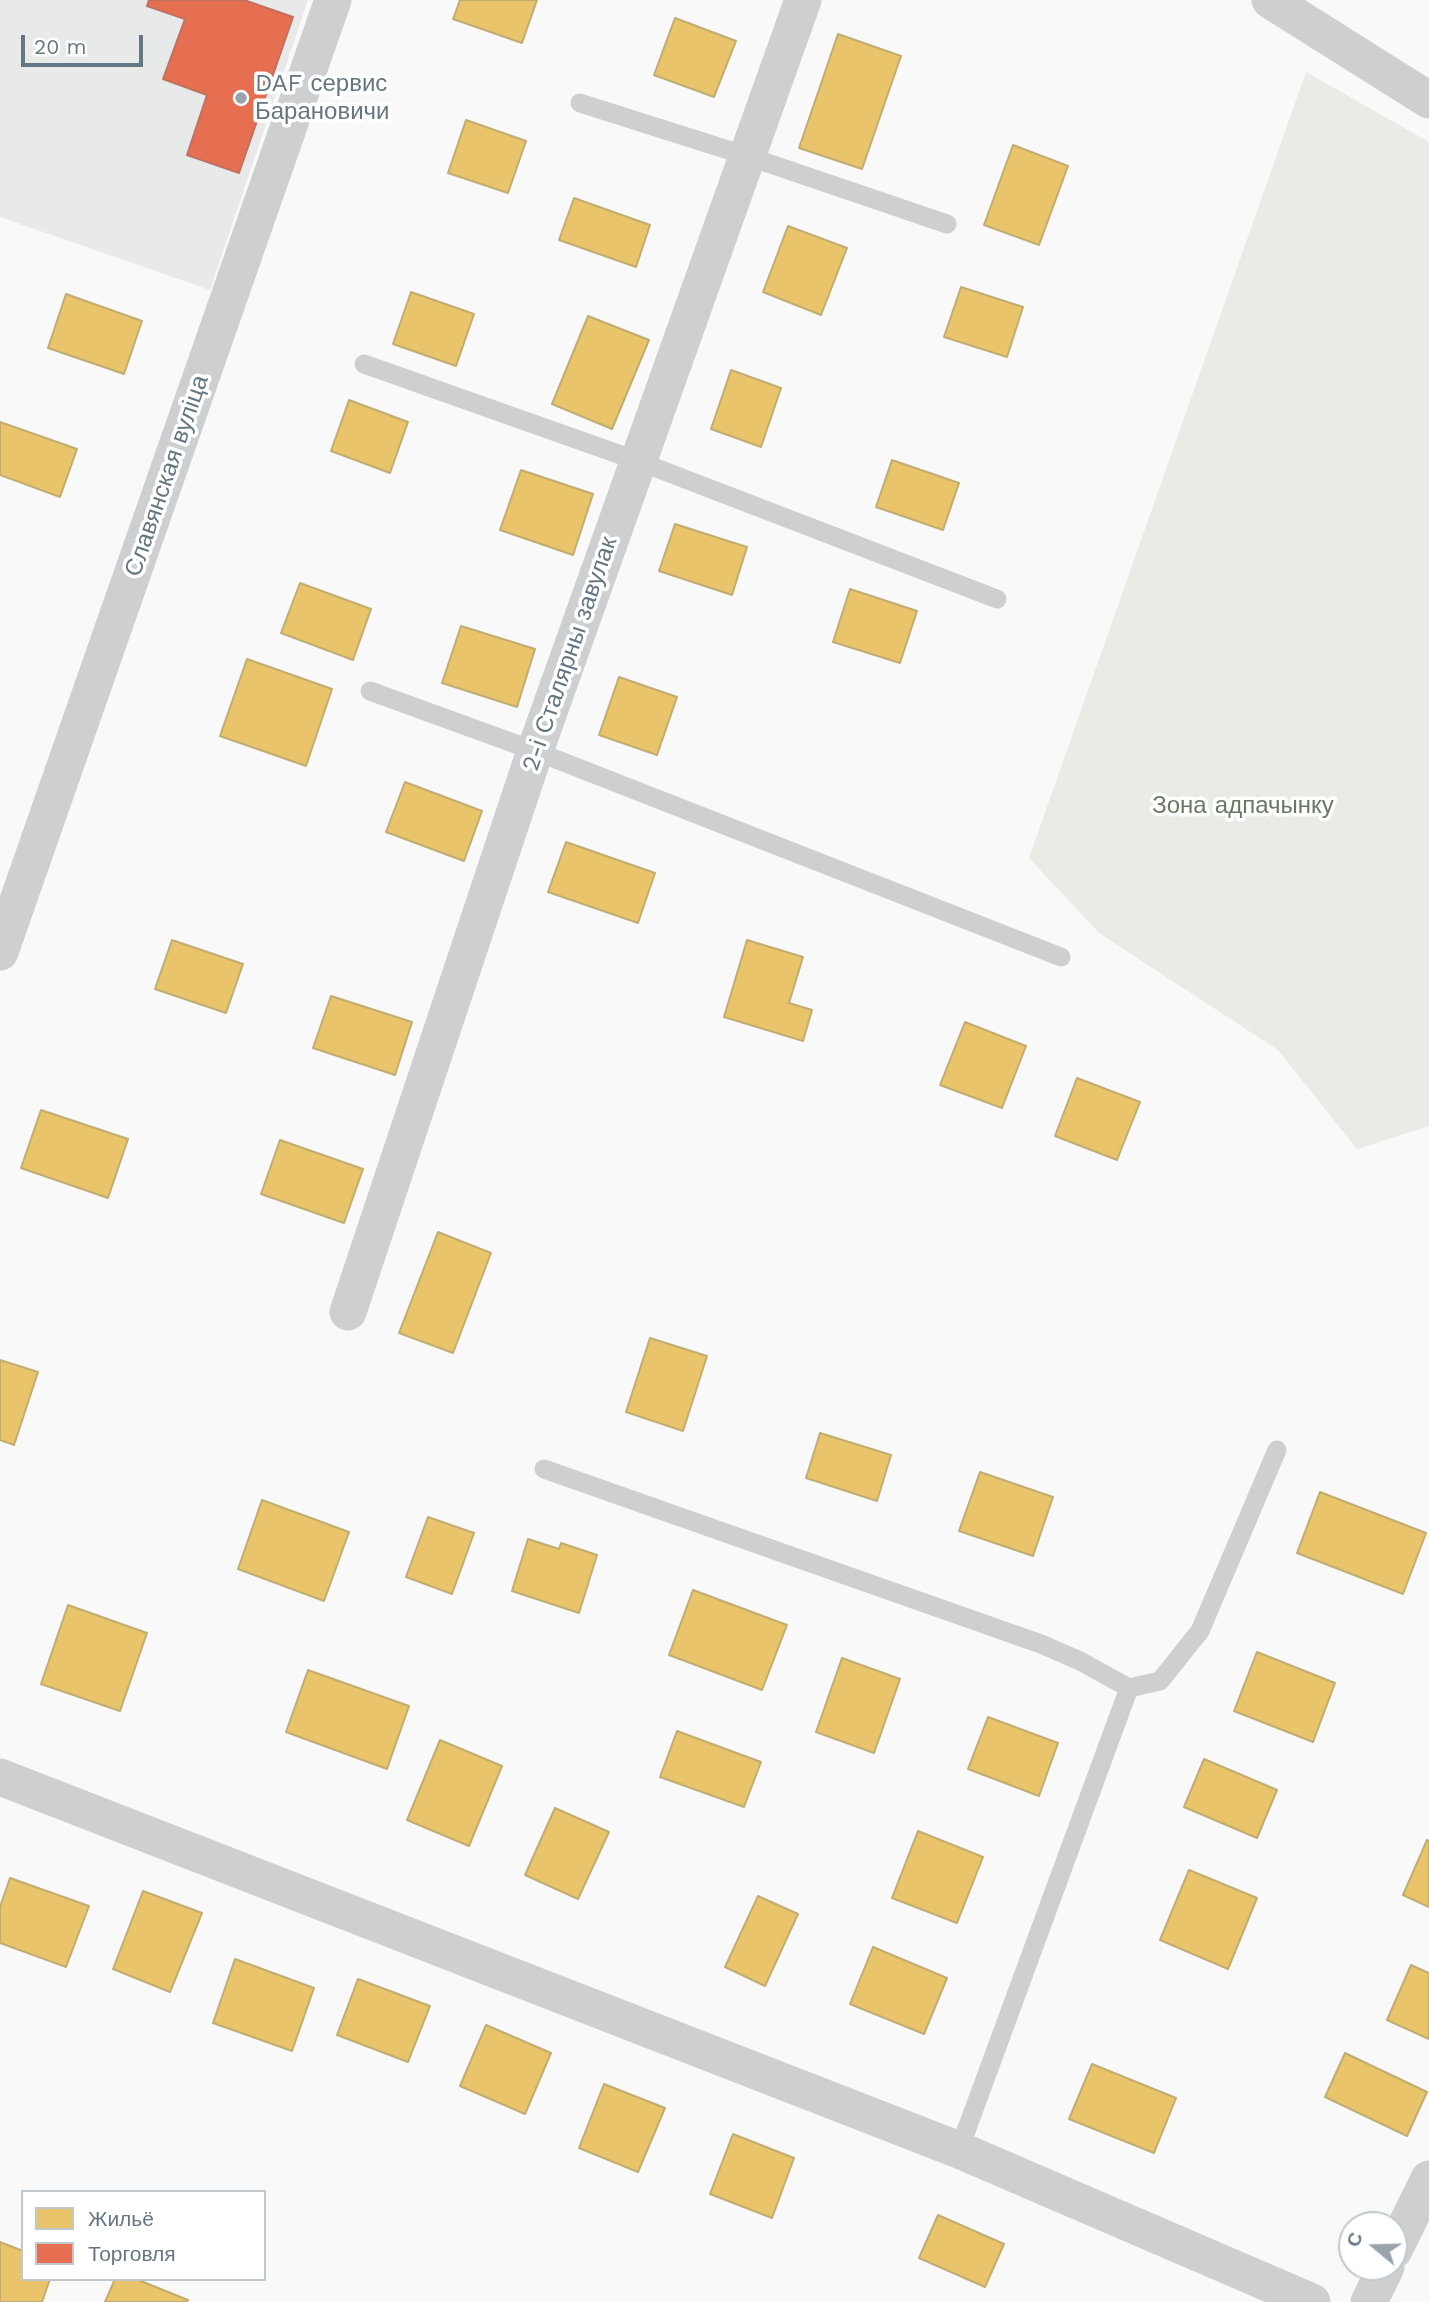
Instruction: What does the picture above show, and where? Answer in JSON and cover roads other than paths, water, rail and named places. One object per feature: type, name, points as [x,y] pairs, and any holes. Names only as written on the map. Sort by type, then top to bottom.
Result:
[{"type":"street","name":"Славянская вуліца","points":[[1,947],[333,0]]},
{"type":"street","name":"2-і Сталярны завулак","points":[[348,1312],[535,751],[803,0]]},
{"type":"street","points":[[1270,0],[1429,100]]},
{"type":"street","points":[[0,1777],[959,2150],[1312,2302]]},
{"type":"street","points":[[1408,2222],[1429,2179]]},
{"type":"street","points":[[1369,2302],[1379,2281]]},
{"type":"lane","points":[[580,103],[947,224]]},
{"type":"lane","points":[[364,364],[638,461],[997,599]]},
{"type":"lane","points":[[370,691],[535,751],[1061,957]]},
{"type":"lane","points":[[544,1469],[1041,1644],[1080,1661],[1129,1688],[1160,1681],[1200,1632],[1277,1450]]},
{"type":"lane","points":[[959,2150],[1129,1688]]},
{"type":"place","name":"DAF сервис Барановичи","points":[[241,98]]},
{"type":"park label","name":"Зона адпачынку","points":[[1243,806]]}]
